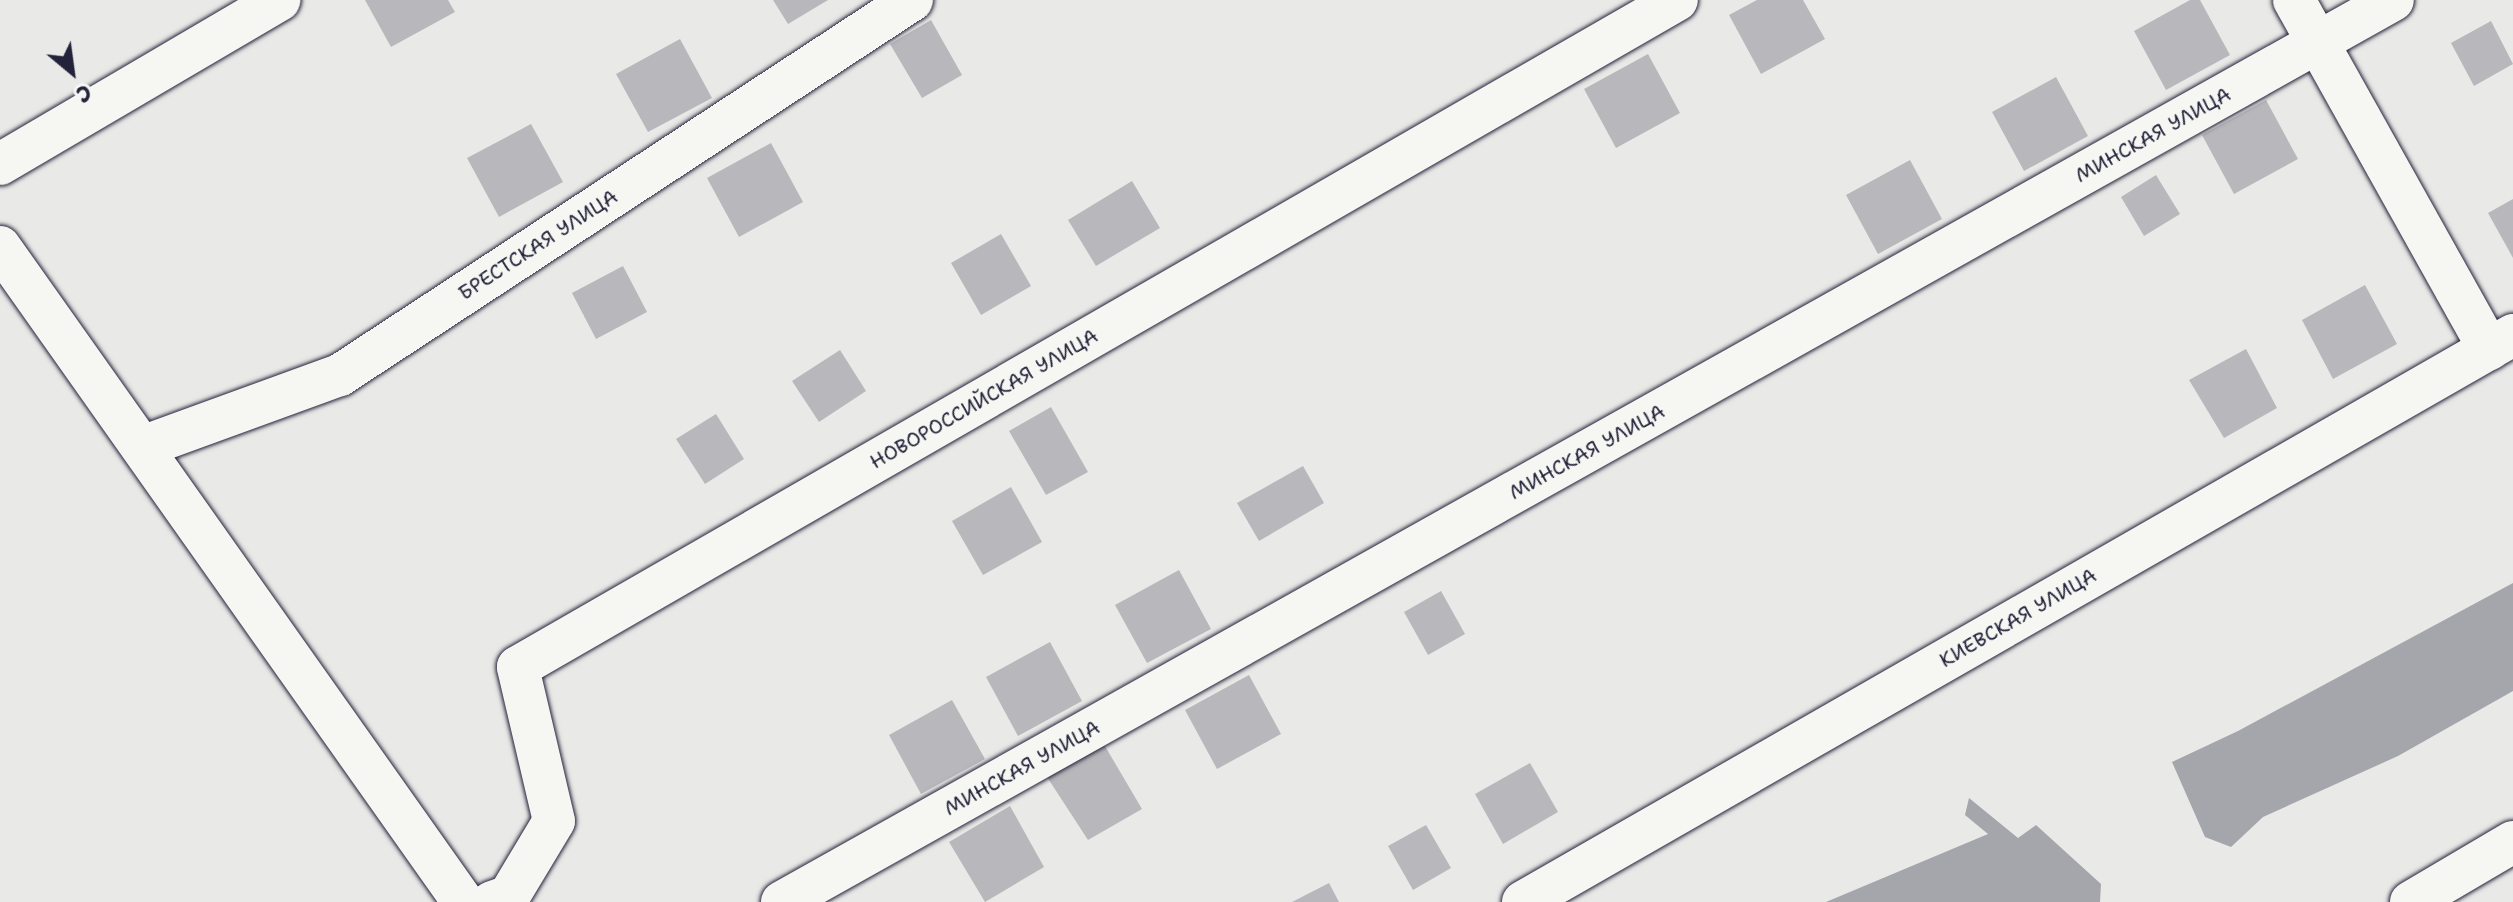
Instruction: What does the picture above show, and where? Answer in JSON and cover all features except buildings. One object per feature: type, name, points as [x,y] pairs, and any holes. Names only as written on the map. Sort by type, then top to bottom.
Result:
[{"type":"street","points":[[0,164],[280,0]]},
{"type":"street","name":"БРЕСТСКАЯ УЛИЦА","points":[[142,447],[340,375],[912,0]]},
{"type":"street","name":"НОВОРОССИЙСКАЯ УЛИЦА","points":[[492,902],[509,896],[554,821],[518,667],[1677,0]]},
{"type":"street","points":[[2294,0],[2501,342]]},
{"type":"street","name":"МИНСКАЯ УЛИЦА","points":[[782,902],[2393,0]]},
{"type":"street","points":[[0,247],[463,902]]},
{"type":"street","name":"КИЕВСКАЯ УЛИЦА","points":[[1523,902],[2501,342]]},
{"type":"street","points":[[2411,902],[2513,842]]},
{"type":"shaded area","points":[[2513,583],[2513,691],[2398,756],[2263,817],[2231,847],[2205,837],[2172,762],[2238,731]]},
{"type":"shaded area","points":[[1969,798],[2018,838],[2036,825],[2101,884],[2100,902],[1826,902],[1988,834],[1965,815]]}]
